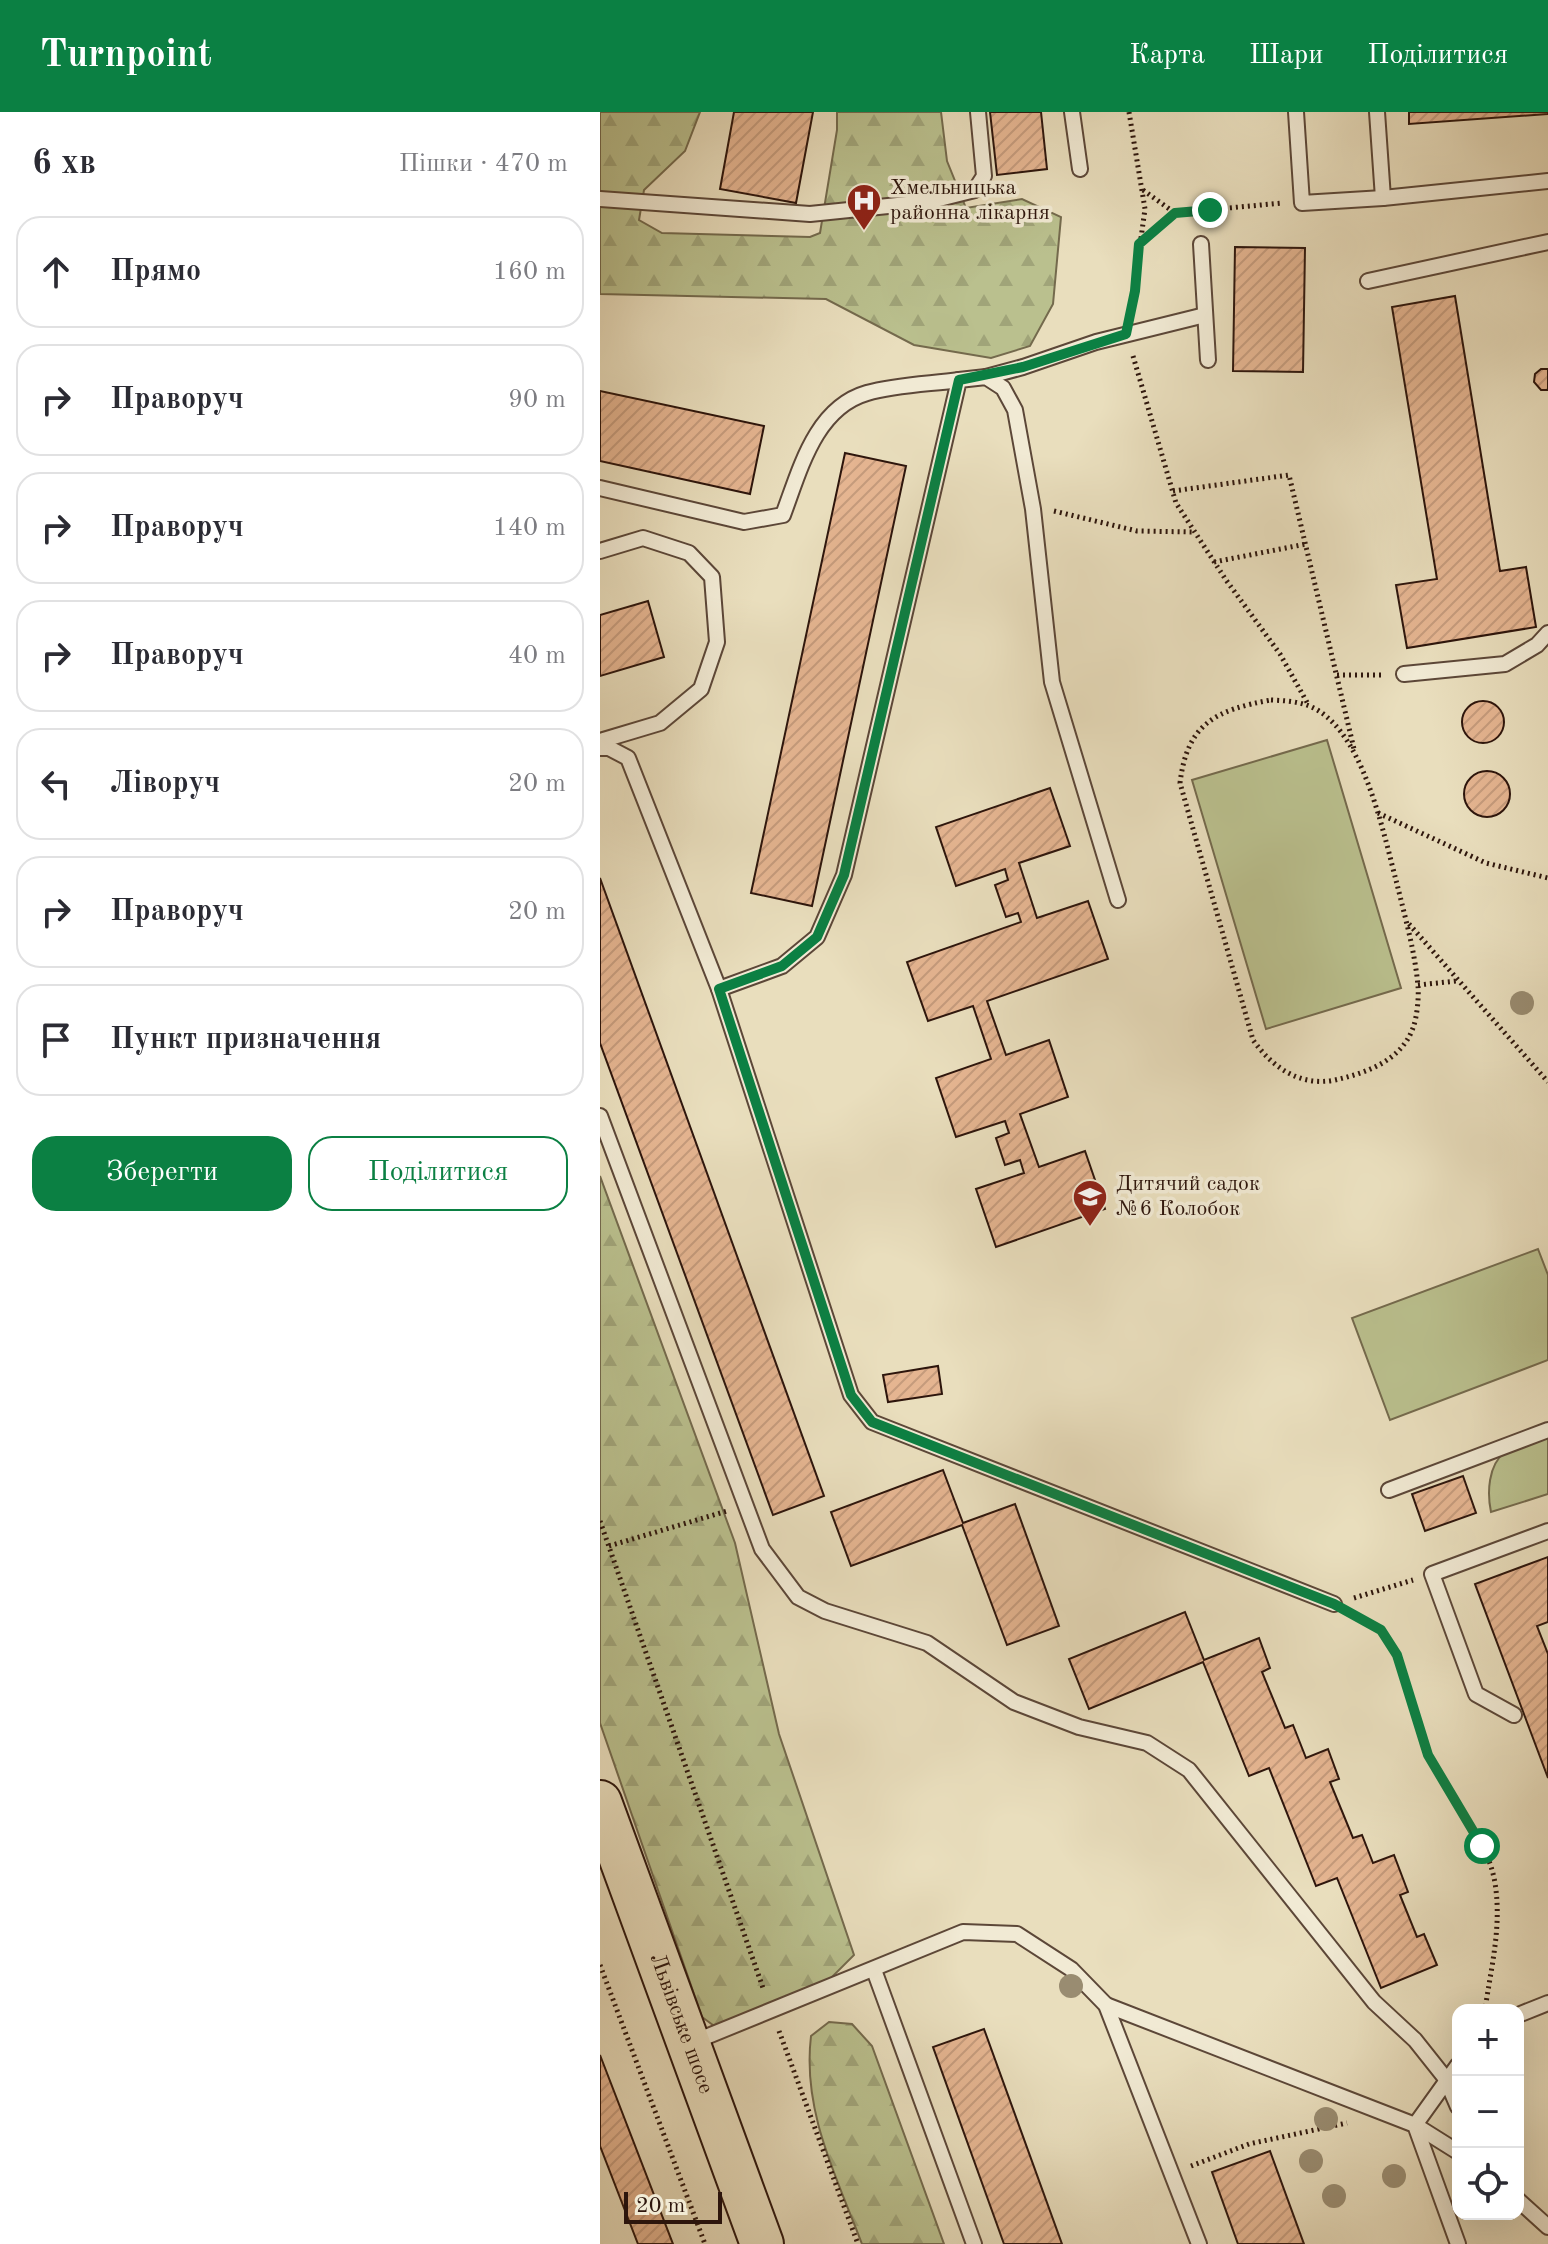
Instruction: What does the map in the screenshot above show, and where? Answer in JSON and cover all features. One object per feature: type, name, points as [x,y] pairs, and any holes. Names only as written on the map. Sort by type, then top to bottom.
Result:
[{"type":"main road","name":"Львівське шосе","points":[[600,1802],[762,2244]]},
{"type":"lane","points":[[600,199],[810,214],[927,202],[975,190],[984,176],[978,112]]},
{"type":"lane","points":[[1072,112],[1080,169]]},
{"type":"lane","points":[[1296,112],[1290,203],[1383,198],[1548,181]]},
{"type":"lane","points":[[1377,112],[1383,198]]},
{"type":"lane","points":[[1368,281],[1548,242]]},
{"type":"lane","points":[[1201,244],[1208,360]]},
{"type":"lane","points":[[600,488],[744,522],[783,515],[807,452],[836,407],[867,393],[986,377],[1126,334],[1205,315]]},
{"type":"lane","points":[[986,377],[1003,388],[1015,410],[1033,509],[1052,682],[1118,900]]},
{"type":"lane","points":[[719,989],[782,966],[817,937],[844,875],[959,380]]},
{"type":"lane","points":[[600,551],[643,538],[689,553],[712,577],[717,642],[701,689],[660,723],[600,741]]},
{"type":"lane","points":[[1404,674],[1505,664],[1537,645],[1548,633]]},
{"type":"lane","points":[[600,748],[609,748],[628,758],[719,989],[851,1395],[872,1422],[1334,1604]]},
{"type":"lane","points":[[600,1116],[762,1549],[798,1597],[825,1611],[927,1643],[1014,1702],[1079,1727],[1147,1743],[1189,1770],[1374,2002],[1415,2040],[1446,2079],[1452,2093]]},
{"type":"lane","points":[[1389,1490],[1548,1430]]},
{"type":"lane","points":[[1514,1715],[1476,1694],[1432,1574],[1548,1531]]},
{"type":"lane","points":[[687,2045],[963,1932],[1017,1934],[1071,1969],[1106,2005],[1199,2244]]},
{"type":"lane","points":[[874,1970],[974,2244]]},
{"type":"lane","points":[[1524,2013],[1548,2003]]},
{"type":"lane","points":[[1106,2005],[1383,2111],[1415,2125],[1452,2148]]},
{"type":"lane","points":[[1415,2125],[1452,2072]]},
{"type":"lane","points":[[1415,2125],[1458,2244]]},
{"type":"lane","points":[[1524,2205],[1548,2227]]},
{"type":"path","points":[[1129,112],[1145,209],[1135,291],[1126,334],[1176,503],[1280,654],[1309,704],[1330,719],[1355,753]]},
{"type":"path","points":[[1142,190],[1175,213]]},
{"type":"path","points":[[1139,244],[1175,213],[1290,203]]},
{"type":"path","points":[[1173,491],[1289,475],[1355,753],[1378,813],[1406,921],[1418,985],[1412,1029],[1400,1049],[1381,1065],[1357,1075],[1327,1081],[1301,1078],[1281,1070],[1253,1040],[1180,783],[1182,760],[1190,740],[1207,722],[1245,705],[1271,700],[1309,704]]},
{"type":"path","points":[[1033,509],[1056,511],[1137,531],[1195,532]]},
{"type":"path","points":[[1214,562],[1306,544]]},
{"type":"path","points":[[1337,675],[1404,674]]},
{"type":"path","points":[[1378,813],[1486,863],[1548,878]]},
{"type":"path","points":[[1406,921],[1548,1082]]},
{"type":"path","points":[[1418,985],[1458,980]]},
{"type":"path","points":[[609,1546],[746,1505]]},
{"type":"path","points":[[600,1521],[771,2010],[858,2244]]},
{"type":"path","points":[[1334,1604],[1398,1584]]},
{"type":"path","points":[[1334,1604],[1381,1630],[1397,1655],[1428,1755],[1475,1834],[1494,1879],[1499,1912],[1486,2004]]},
{"type":"path","points":[[600,1965],[705,2244]]},
{"type":"path","points":[[1171,2173],[1249,2144],[1355,2121],[1383,2111]]},
{"type":"green space","points":[[600,112],[700,112],[685,151],[644,190],[639,220],[662,233],[810,237],[820,233],[837,130],[837,112],[941,112],[947,161],[966,208],[1022,199],[1061,217],[1053,304],[1030,346],[991,358],[914,345],[826,299],[600,294]]},
{"type":"green space","points":[[1327,740],[1401,988],[1266,1029],[1192,780]]},
{"type":"green space","points":[[600,1176],[735,1543],[779,1734],[854,1955],[828,1981],[717,2028],[702,2017],[600,1723]]},
{"type":"green space","points":[[1538,1249],[1548,1275],[1548,1360],[1390,1420],[1352,1318]]},
{"type":"green space","points":[[1548,1437],[1548,1494],[1491,1512],[1490,1480],[1499,1458],[1514,1447]]},
{"type":"green space","points":[[829,2022],[852,2024],[872,2046],[944,2244],[862,2244],[816,2117],[810,2064],[811,2036]]},
{"type":"building","points":[[734,112],[813,112],[796,203],[720,189]]},
{"type":"building","points":[[990,112],[1041,112],[1047,169],[997,175]]},
{"type":"building","points":[[1409,112],[1548,112],[1548,114],[1409,124]]},
{"type":"building","points":[[1235,247],[1305,248],[1303,372],[1233,371]]},
{"type":"building","points":[[1455,296],[1500,571],[1526,567],[1536,627],[1407,648],[1396,585],[1437,579],[1392,307]]},
{"type":"building","points":[[1541,369],[1548,369],[1548,390],[1541,390],[1534,382],[1535,374]]},
{"type":"building","points":[[600,391],[764,426],[750,494],[600,461]]},
{"type":"building","points":[[845,453],[906,466],[812,906],[751,893]]},
{"type":"building","points":[[648,601],[664,657],[600,676],[600,615]]},
{"type":"building","points":[[1483,701],[1498,707],[1504,722],[1498,737],[1483,743],[1468,737],[1462,722],[1468,707]]},
{"type":"building","points":[[1487,771],[1504,777],[1510,794],[1504,811],[1487,817],[1470,811],[1464,794],[1470,777]]},
{"type":"building","points":[[1050,788],[1070,846],[1019,863],[1037,918],[1088,901],[1108,959],[987,1001],[1006,1055],[1049,1040],[1068,1097],[1020,1114],[1039,1167],[1085,1151],[1105,1209],[996,1247],[976,1189],[1024,1173],[1020,1160],[1005,1165],[996,1138],[1009,1133],[1005,1121],[956,1137],[936,1078],[991,1059],[973,1006],[928,1021],[907,962],[1021,922],[1018,913],[1006,917],[995,885],[1008,880],[1005,869],[956,886],[936,827]]},
{"type":"building","points":[[600,878],[824,1496],[773,1515],[600,1043]]},
{"type":"building","points":[[938,1366],[942,1394],[888,1402],[883,1375]]},
{"type":"building","points":[[943,1470],[963,1523],[1015,1504],[1059,1626],[1007,1645],[962,1525],[851,1566],[831,1512]]},
{"type":"building","points":[[1463,1476],[1476,1513],[1425,1531],[1412,1494]]},
{"type":"building","points":[[1548,1557],[1548,1622],[1537,1626],[1548,1654],[1548,1778],[1475,1584]]},
{"type":"building","points":[[1185,1612],[1204,1660],[1259,1638],[1270,1668],[1262,1672],[1285,1728],[1293,1725],[1306,1758],[1328,1749],[1339,1779],[1330,1782],[1353,1838],[1362,1835],[1373,1863],[1394,1855],[1408,1892],[1400,1895],[1417,1937],[1424,1934],[1437,1965],[1381,1988],[1337,1878],[1316,1886],[1269,1768],[1249,1776],[1203,1662],[1089,1709],[1069,1659]]},
{"type":"building","points":[[984,2029],[1062,2244],[1004,2244],[933,2047]]},
{"type":"building","points":[[600,2055],[673,2244],[638,2244],[600,2146]]},
{"type":"building","points":[[1270,2151],[1304,2244],[1238,2244],[1212,2172]]},
{"type":"place","name":"Хмельницька районна лікарня","points":[[864,232]]},
{"type":"place","name":"Дитячий садок №6 Колобок","points":[[1090,1228]]},
{"type":"route","points":[[1210,210],[1175,213],[1139,244],[1135,291],[1126,334],[1023,367],[986,377],[959,380],[844,875],[817,937],[782,966],[719,989],[851,1395],[872,1422],[1334,1604],[1381,1630],[1397,1655],[1428,1755],[1482,1846]]}]
